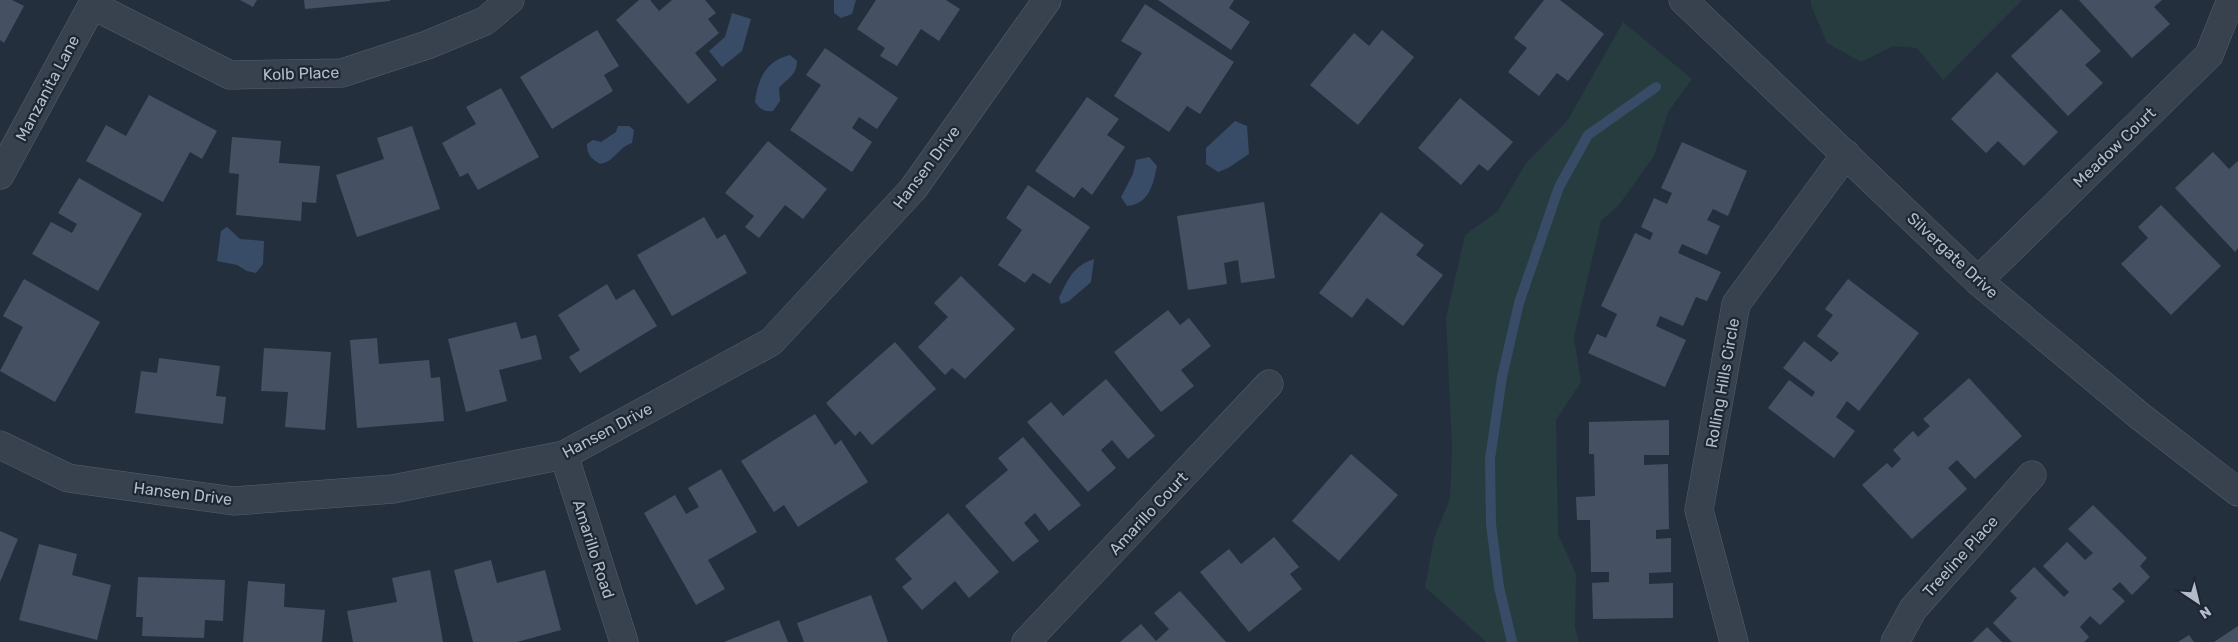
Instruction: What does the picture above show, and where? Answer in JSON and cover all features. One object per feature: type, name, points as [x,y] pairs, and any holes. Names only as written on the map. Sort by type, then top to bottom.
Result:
[{"type":"street","name":"Kolb Place","points":[[93,2],[230,75],[342,73],[427,45],[485,21],[510,0]]},
{"type":"street","name":"Hansen Drive","points":[[0,445],[68,478],[234,501],[393,489],[564,455],[771,342],[913,189],[1047,0]]},
{"type":"street","name":"Silvergate Drive","points":[[1683,0],[1978,281],[2142,417],[2238,492]]},
{"type":"street","name":"Meadow Court","points":[[1978,281],[2208,55],[2231,0]]},
{"type":"street","name":"Manzanita Lane","points":[[0,175],[93,2]]},
{"type":"street","name":"Rolling Hills Circle","points":[[1734,642],[1699,510],[1736,304],[1846,154]]},
{"type":"street","name":"Amarillo Court","points":[[1026,642],[1269,384]]},
{"type":"street","name":"Amarillo Road","points":[[564,455],[624,642]]},
{"type":"street","name":"Treeline Place","points":[[1895,642],[1913,609],[2032,475]]},
{"type":"green space","points":[[1811,0],[2022,0],[1943,80],[1917,48],[1893,46],[1861,62],[1827,43],[1811,5]]},
{"type":"green space","points":[[1623,22],[1692,79],[1668,112],[1654,156],[1619,205],[1601,221],[1574,337],[1581,382],[1556,420],[1558,534],[1576,574],[1575,627],[1579,642],[1486,642],[1425,587],[1434,538],[1450,499],[1452,446],[1446,318],[1465,235],[1497,212],[1526,163],[1568,120]]},
{"type":"water","points":[[834,0],[856,0],[852,14],[841,18],[834,13]]},
{"type":"water","points":[[732,13],[751,19],[742,51],[722,67],[709,51],[725,37]]},
{"type":"water","points":[[790,55],[797,61],[797,66],[791,76],[779,88],[780,101],[773,111],[762,110],[755,102],[761,78],[769,66]]},
{"type":"water","points":[[1235,121],[1247,126],[1249,154],[1228,168],[1218,172],[1206,164],[1206,148]]},
{"type":"water","points":[[618,126],[629,126],[634,130],[632,143],[623,148],[610,160],[600,164],[590,156],[587,144],[593,140],[601,142],[616,132]]},
{"type":"water","points":[[1149,157],[1157,166],[1152,186],[1140,202],[1127,206],[1121,197],[1133,174],[1136,160]]},
{"type":"water","points":[[227,227],[240,239],[264,241],[263,264],[256,273],[247,271],[237,265],[217,261],[221,231]]},
{"type":"water","points":[[1094,259],[1091,282],[1069,301],[1061,304],[1059,298],[1072,274],[1081,265]]},
{"type":"building","points":[[0,0],[12,0],[24,6],[4,43],[0,40]]},
{"type":"building","points":[[240,0],[257,0],[253,7]]},
{"type":"building","points":[[304,0],[390,0],[390,1],[305,9]]},
{"type":"building","points":[[639,0],[650,0],[659,11],[672,0],[705,0],[716,13],[708,19],[719,33],[695,53],[717,80],[688,104],[616,20]]},
{"type":"building","points":[[876,0],[946,0],[960,9],[939,41],[921,29],[897,66],[880,56],[885,48],[857,29]]},
{"type":"building","points":[[1158,0],[1234,0],[1229,8],[1250,22],[1231,50]]},
{"type":"building","points":[[1544,0],[1560,0],[1604,34],[1568,81],[1557,73],[1539,96],[1508,72],[1527,48],[1514,38]]},
{"type":"building","points":[[2079,0],[2162,0],[2154,7],[2170,24],[2132,58]]},
{"type":"building","points":[[1145,4],[1234,62],[1200,114],[1187,106],[1169,132],[1114,96],[1142,53],[1121,41]]},
{"type":"building","points":[[2061,9],[2101,51],[2085,65],[2103,83],[2068,116],[2011,56]]},
{"type":"building","points":[[597,30],[619,66],[604,75],[613,91],[552,129],[520,77]]},
{"type":"building","points":[[1382,30],[1414,57],[1358,125],[1310,85],[1354,33],[1369,46]]},
{"type":"building","points":[[825,48],[898,98],[877,129],[859,117],[852,128],[872,142],[852,172],[790,130],[821,85],[806,75]]},
{"type":"building","points":[[1997,72],[2058,132],[2024,166],[1998,141],[1986,153],[1951,119]]},
{"type":"building","points":[[501,88],[539,157],[478,190],[468,173],[460,177],[442,143],[476,124],[466,107]]},
{"type":"building","points":[[149,95],[217,131],[202,159],[190,152],[163,202],[86,161],[106,125],[126,136]]},
{"type":"building","points":[[1087,97],[1119,119],[1107,135],[1125,147],[1092,195],[1082,187],[1074,198],[1035,171]]},
{"type":"building","points":[[1460,98],[1513,142],[1488,171],[1479,164],[1461,185],[1418,148]]},
{"type":"building","points":[[412,126],[440,209],[357,237],[336,175],[384,159],[377,138]]},
{"type":"building","points":[[232,137],[281,141],[279,163],[320,166],[316,203],[302,202],[301,221],[236,215],[239,174],[229,173]]},
{"type":"building","points":[[768,141],[827,189],[803,219],[785,205],[759,238],[745,227],[754,216],[725,193]]},
{"type":"building","points":[[1682,142],[1747,171],[1728,216],[1713,209],[1707,220],[1720,226],[1707,255],[1682,244],[1678,253],[1721,272],[1707,301],[1696,297],[1683,326],[1660,316],[1656,326],[1686,340],[1665,387],[1588,353],[1597,334],[1606,338],[1617,314],[1601,306],[1635,233],[1650,240],[1653,233],[1641,227],[1654,198],[1667,204],[1672,193],[1661,188]]},
{"type":"building","points":[[2213,152],[2229,169],[2238,161],[2238,248],[2235,252],[2175,188]]},
{"type":"building","points":[[79,178],[142,214],[98,291],[32,254],[51,222],[72,233],[77,224],[58,213]]},
{"type":"building","points":[[1028,185],[1090,227],[1050,284],[1033,273],[1025,283],[998,265],[1022,230],[1006,218]]},
{"type":"building","points":[[1264,202],[1275,278],[1241,283],[1238,260],[1224,263],[1227,284],[1188,290],[1177,216]]},
{"type":"building","points":[[2161,205],[2221,266],[2171,315],[2121,264],[2148,238],[2138,227]]},
{"type":"building","points":[[1381,212],[1424,245],[1416,255],[1443,275],[1403,326],[1367,298],[1352,318],[1319,293]]},
{"type":"building","points":[[704,217],[717,239],[725,234],[747,273],[672,316],[637,255]]},
{"type":"building","points":[[961,276],[1015,329],[965,379],[952,368],[945,375],[918,347],[948,317],[934,303]]},
{"type":"building","points":[[24,279],[100,322],[55,402],[0,371],[23,327],[3,316]]},
{"type":"building","points":[[1848,279],[1919,333],[1859,411],[1847,401],[1836,417],[1855,431],[1834,458],[1768,408],[1789,380],[1812,397],[1815,392],[1783,368],[1804,341],[1831,362],[1839,353],[1817,336],[1833,315],[1825,309]]},
{"type":"building","points":[[607,284],[616,300],[634,289],[657,326],[580,373],[569,357],[580,350],[558,315]]},
{"type":"building","points":[[1168,310],[1180,325],[1189,318],[1211,346],[1181,370],[1194,386],[1161,412],[1114,352]]},
{"type":"building","points":[[516,322],[521,339],[536,335],[542,359],[499,370],[507,401],[466,412],[448,339]]},
{"type":"building","points":[[377,338],[379,364],[429,360],[431,378],[440,377],[444,421],[357,428],[350,340]]},
{"type":"building","points":[[895,342],[936,389],[872,445],[860,431],[855,436],[826,403]]},
{"type":"building","points":[[264,348],[331,352],[325,430],[285,427],[288,392],[261,391]]},
{"type":"building","points":[[159,358],[220,366],[216,396],[226,397],[223,424],[135,413],[141,371],[157,373]]},
{"type":"building","points":[[1969,378],[2022,436],[1975,479],[1957,460],[1948,468],[1967,489],[1912,539],[1862,485],[1887,463],[1892,468],[1901,459],[1893,450],[1913,431],[1918,437],[1930,426],[1923,419]]},
{"type":"building","points":[[1106,379],[1155,436],[1128,459],[1112,440],[1101,450],[1116,468],[1088,492],[1027,422],[1051,402],[1063,416]]},
{"type":"building","points":[[815,414],[835,445],[841,440],[868,482],[798,527],[784,505],[774,512],[741,461]]},
{"type":"building","points":[[1669,420],[1669,455],[1644,455],[1644,465],[1668,464],[1669,529],[1656,530],[1656,539],[1671,538],[1671,572],[1649,573],[1649,584],[1673,583],[1673,618],[1593,619],[1592,583],[1609,582],[1609,572],[1591,572],[1590,520],[1577,520],[1576,497],[1595,496],[1594,454],[1589,454],[1589,422]]},
{"type":"building","points":[[1023,437],[1081,505],[1049,531],[1035,513],[1024,523],[1039,541],[1013,562],[965,506],[1008,470],[998,458]]},
{"type":"building","points":[[1351,454],[1398,495],[1339,561],[1292,521]]},
{"type":"building","points":[[721,469],[757,532],[708,560],[725,589],[696,605],[644,513],[675,495],[686,514],[699,507],[688,488]]},
{"type":"building","points":[[2093,505],[2147,558],[2140,566],[2150,577],[2132,595],[2120,582],[2112,589],[2125,601],[2100,625],[2090,616],[2080,627],[2089,637],[2084,642],[2012,642],[1993,623],[2017,598],[2010,591],[2034,567],[2064,597],[2069,592],[2043,566],[2067,542],[2085,560],[2093,553],[2068,529]]},
{"type":"building","points":[[948,513],[999,572],[969,598],[955,581],[922,610],[902,587],[912,579],[895,559]]},
{"type":"building","points":[[0,531],[18,539],[0,582]]},
{"type":"building","points":[[1274,537],[1299,567],[1290,574],[1302,589],[1249,632],[1200,572],[1229,549],[1241,564]]},
{"type":"building","points":[[39,544],[77,554],[72,575],[111,585],[97,640],[19,620]]},
{"type":"building","points":[[491,560],[497,583],[545,570],[561,630],[517,642],[473,642],[454,570]]},
{"type":"building","points":[[430,570],[443,642],[353,642],[347,611],[397,602],[392,578]]},
{"type":"building","points":[[138,577],[225,580],[223,621],[205,620],[204,638],[142,636],[143,617],[136,617]]},
{"type":"building","points":[[248,581],[285,584],[284,607],[325,610],[322,642],[243,642]]},
{"type":"building","points":[[1180,591],[1226,642],[1120,642],[1141,624],[1156,641],[1169,629],[1154,613]]},
{"type":"building","points":[[871,595],[888,642],[804,642],[797,623]]},
{"type":"building","points":[[779,620],[788,642],[724,642]]},
{"type":"building","points":[[2238,626],[2238,642],[2214,642]]},
{"type":"building","points":[[1987,627],[2002,642],[1972,642]]},
{"type":"building","points":[[2189,635],[2194,642],[2178,642]]},
{"type":"waterway","points":[[1512,642],[1499,587],[1491,524],[1490,459],[1502,377],[1519,303],[1559,187],[1588,135],[1656,87]]}]
